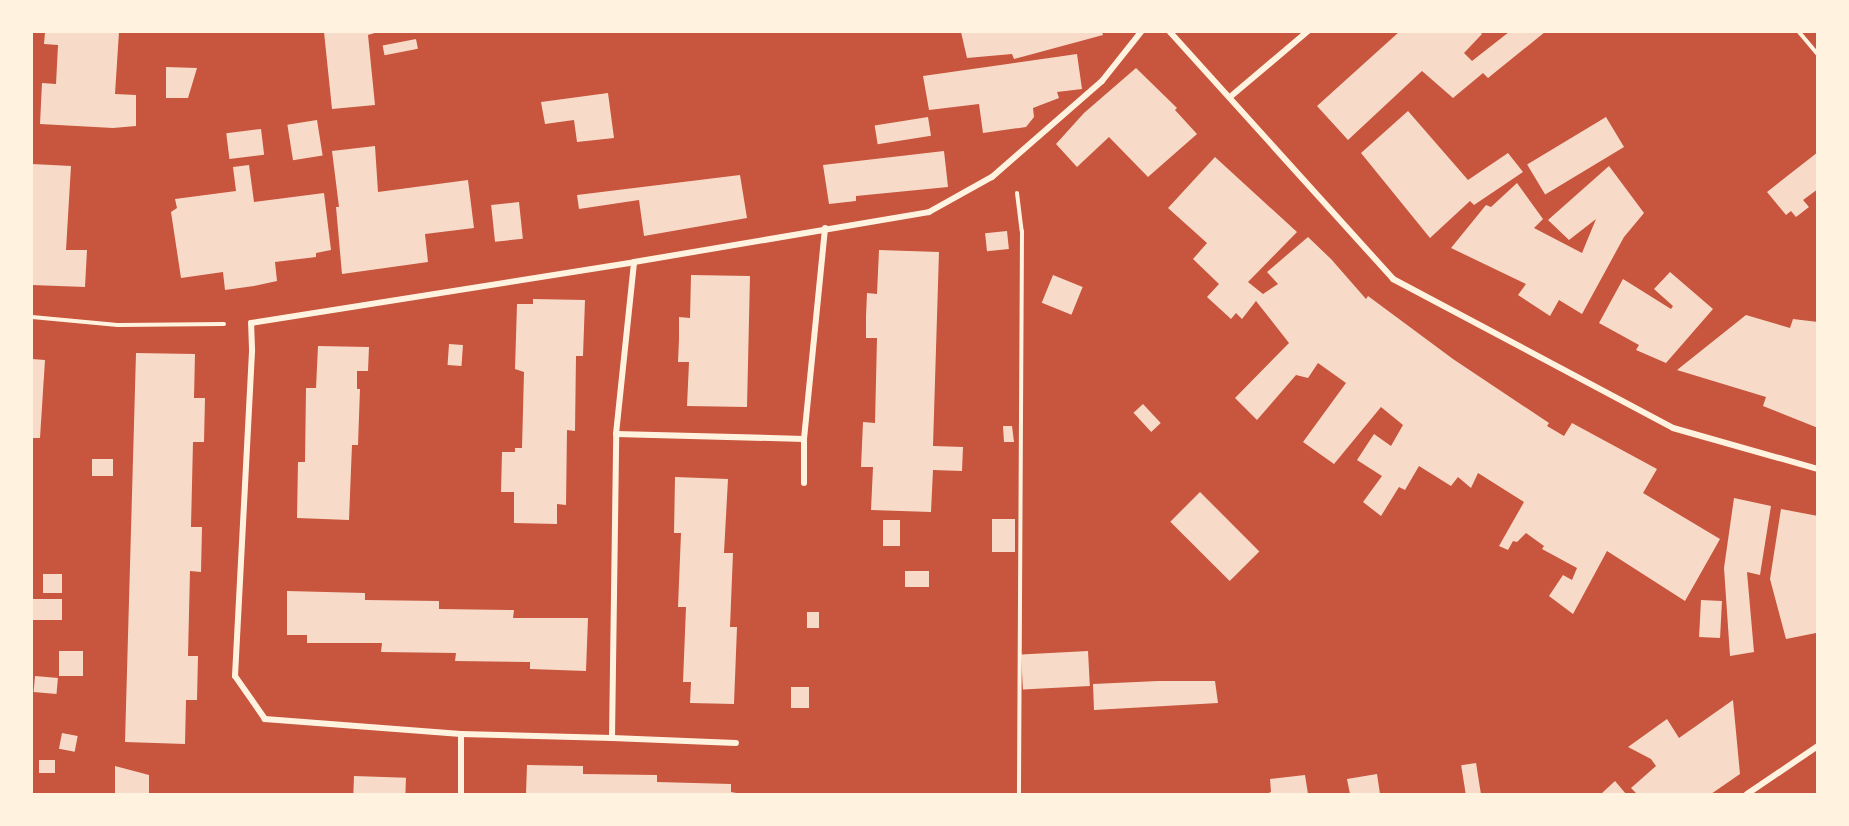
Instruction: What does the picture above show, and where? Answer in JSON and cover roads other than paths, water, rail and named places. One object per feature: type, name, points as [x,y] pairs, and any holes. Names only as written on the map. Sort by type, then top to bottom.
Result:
[{"type":"street","points":[[736,743],[461,735],[265,719],[235,676],[252,349],[251,323],[929,212],[992,177],[1102,81],[1141,32]]},
{"type":"street","points":[[1170,32],[1393,279],[1673,428],[1818,469]]},
{"type":"street","points":[[1230,97],[1307,32]]},
{"type":"street","points":[[804,483],[804,439],[825,228]]},
{"type":"street","points":[[612,738],[616,434],[634,262]]},
{"type":"street","points":[[616,434],[804,439]]},
{"type":"street","points":[[461,735],[461,795]]},
{"type":"street","points":[[1747,795],[1818,746]]}]
